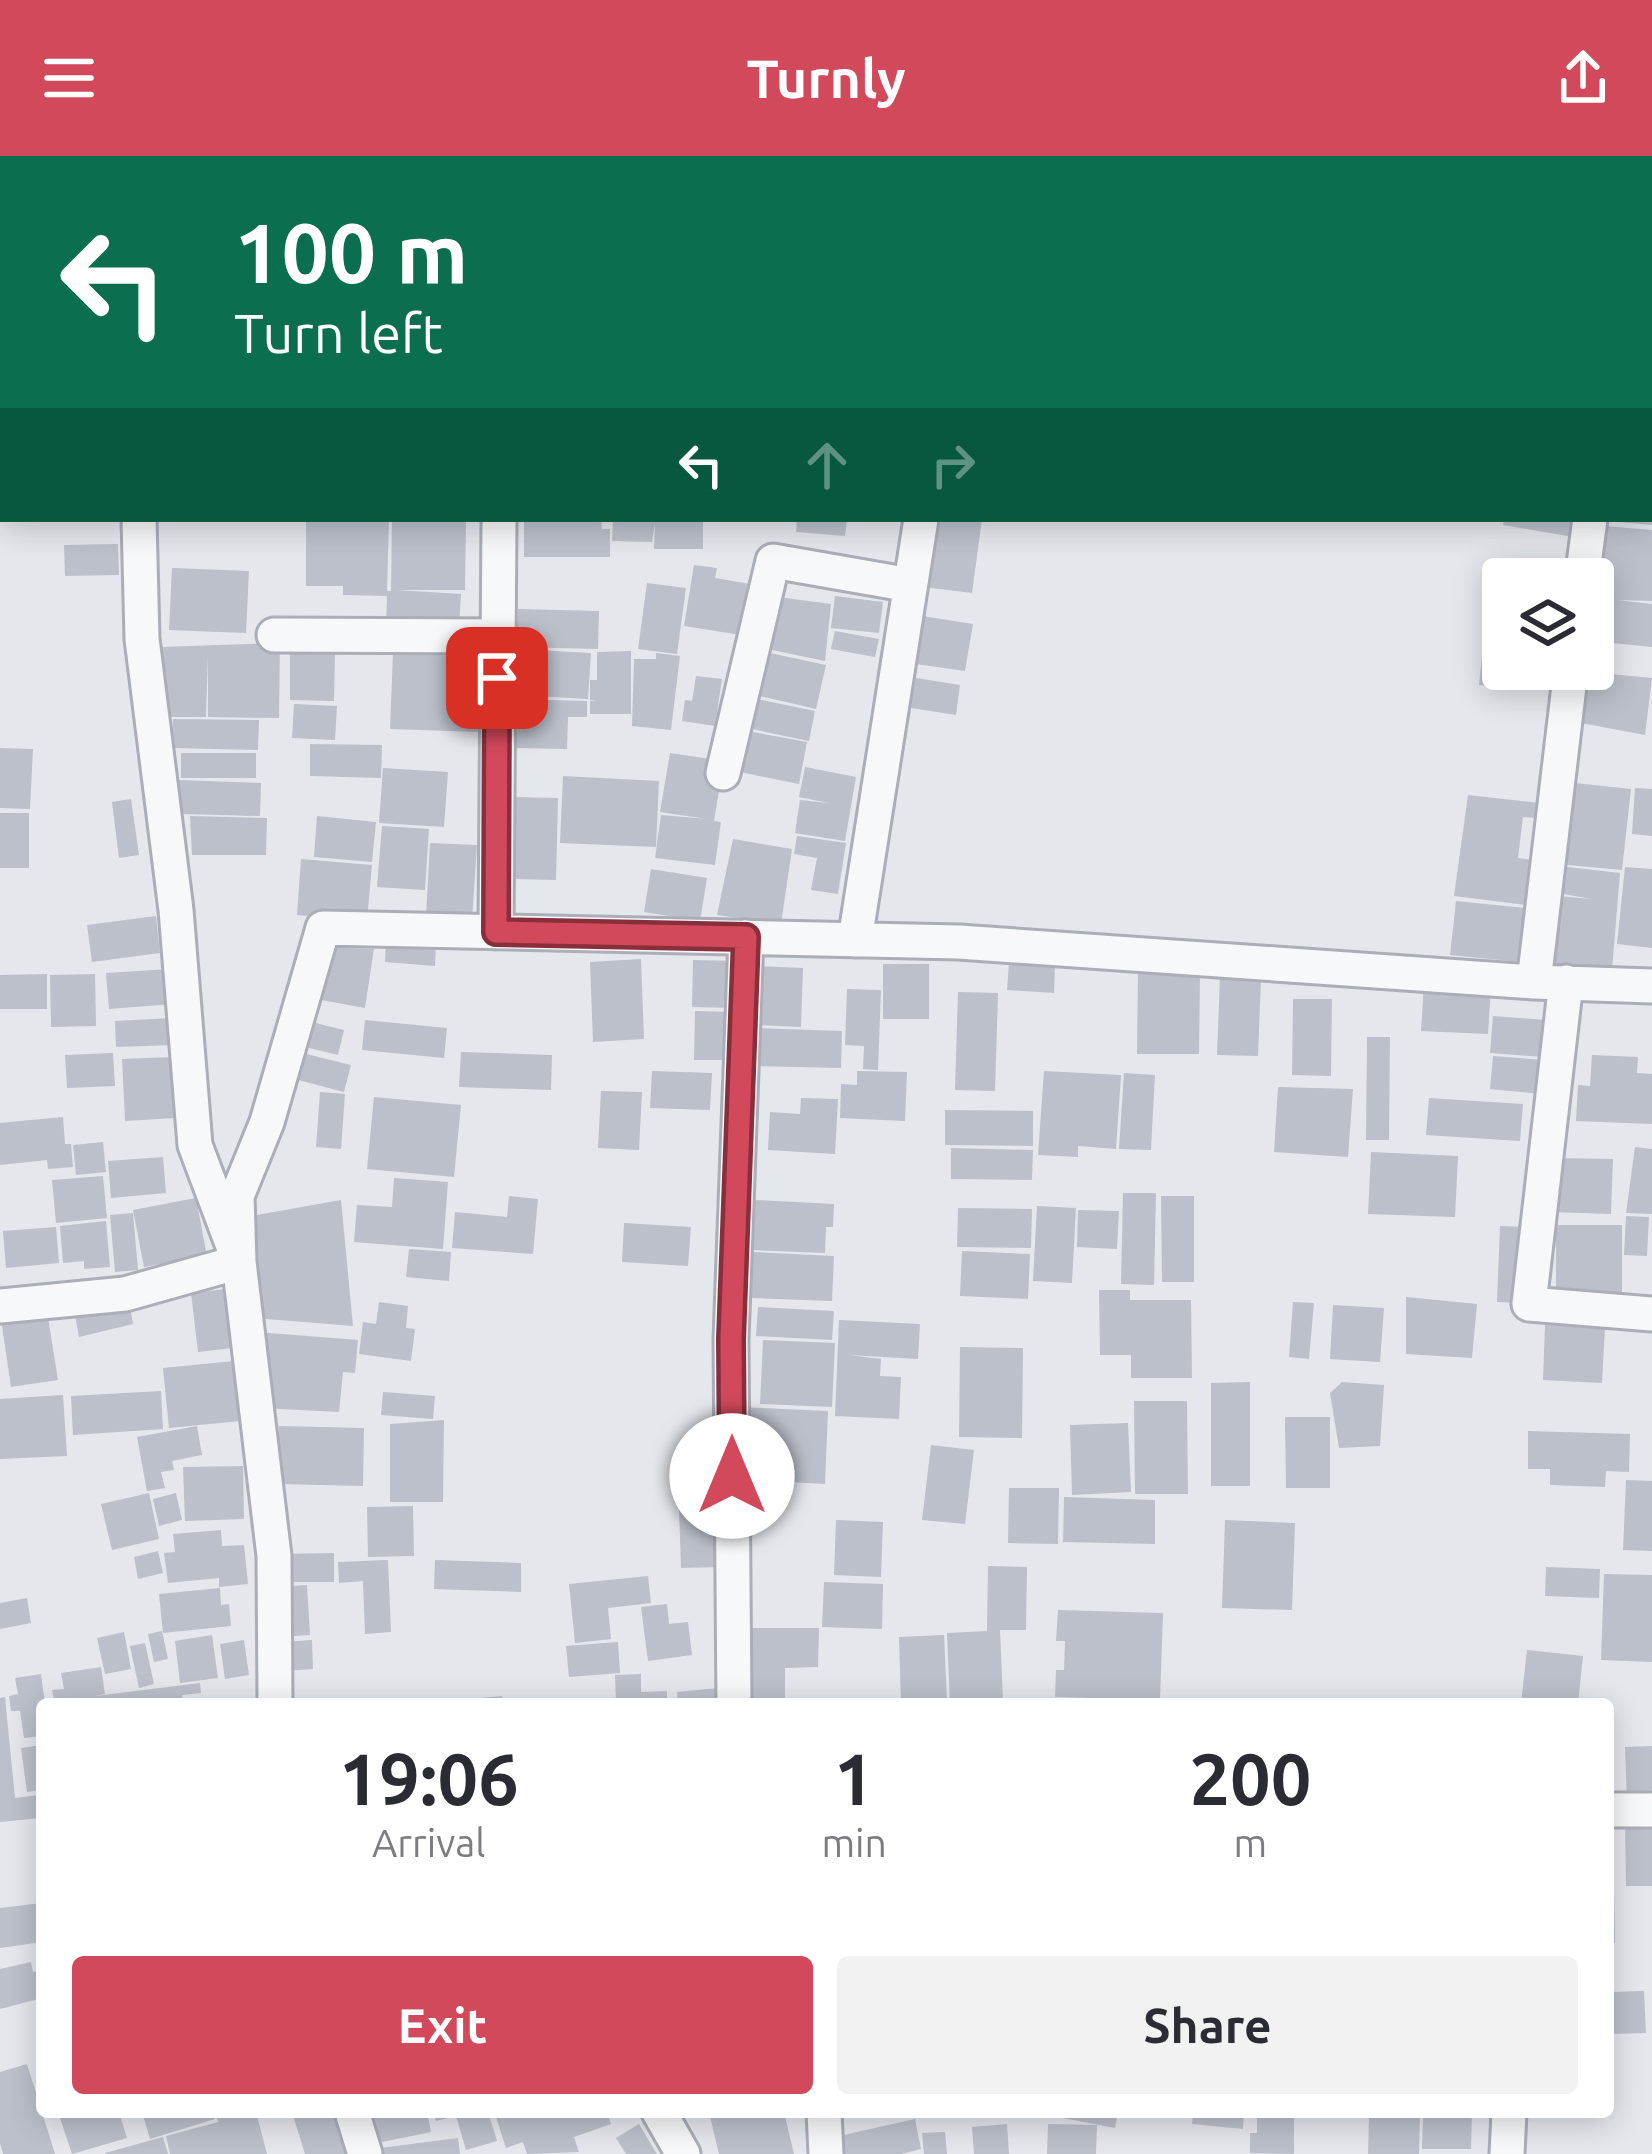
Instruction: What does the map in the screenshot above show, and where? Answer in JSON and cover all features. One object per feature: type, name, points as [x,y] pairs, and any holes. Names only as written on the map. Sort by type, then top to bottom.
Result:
[{"type":"street","points":[[139,522],[142,639],[176,910],[195,1145],[239,1262]]},
{"type":"street","points":[[496,932],[499,522]]},
{"type":"street","points":[[855,940],[920,522]]},
{"type":"street","points":[[1585,558],[1590,522]]},
{"type":"street","points":[[723,773],[773,562],[910,585]]},
{"type":"street","points":[[274,635],[497,636]]},
{"type":"street","points":[[1570,690],[1529,1304],[1652,1314]]},
{"type":"street","points":[[275,1698],[274,1556],[239,1262],[237,1196],[267,1122],[323,928],[958,942],[1652,986]]},
{"type":"street","points":[[734,1698],[731,1339],[746,937]]},
{"type":"street","points":[[0,1306],[125,1294],[239,1262]]},
{"type":"street","points":[[1614,1810],[1652,1810]]},
{"type":"street","points":[[354,2118],[365,2154]]},
{"type":"street","points":[[662,2118],[683,2154]]},
{"type":"street","points":[[824,2118],[826,2154]]},
{"type":"street","points":[[1507,2154],[1509,2118]]},
{"type":"building","points":[[306,522],[389,522],[387,591],[391,591],[392,522],[466,522],[465,590],[397,590],[461,594],[459,628],[386,625],[387,596],[343,595],[343,586],[306,586]]},
{"type":"building","points":[[524,522],[601,522],[602,529],[610,529],[610,557],[524,557]]},
{"type":"building","points":[[613,522],[703,522],[703,549],[654,549],[655,523],[652,542],[612,541]]},
{"type":"building","points":[[797,522],[847,522],[845,536],[796,532]]},
{"type":"building","points":[[933,522],[982,522],[972,593],[924,587]]},
{"type":"building","points":[[1504,522],[1576,522],[1573,537]]},
{"type":"building","points":[[1605,526],[1652,530],[1652,601],[1617,600],[1652,604],[1652,647],[1614,643],[1614,558],[1592,558],[1592,554],[1603,555]]},
{"type":"building","points":[[118,544],[119,575],[65,576],[64,545]]},
{"type":"building","points":[[694,565],[717,568],[715,578],[756,585],[747,636],[684,626]]},
{"type":"building","points":[[172,568],[249,571],[246,633],[169,630]]},
{"type":"building","points":[[647,583],[686,588],[677,654],[638,649]]},
{"type":"building","points":[[835,596],[883,602],[879,633],[831,628]]},
{"type":"building","points":[[778,597],[831,604],[825,661],[767,649]]},
{"type":"building","points":[[518,609],[599,611],[598,649],[517,647]]},
{"type":"building","points":[[916,615],[973,624],[965,671],[909,663]]},
{"type":"building","points":[[835,631],[879,639],[875,657],[831,649]]},
{"type":"building","points":[[280,643],[279,718],[208,717],[208,655],[206,717],[170,717],[161,647]]},
{"type":"building","points":[[519,649],[591,653],[588,699],[516,695]]},
{"type":"building","points":[[290,650],[335,650],[334,701],[290,700]]},
{"type":"building","points":[[631,651],[631,714],[590,714],[590,701],[596,701],[590,700],[590,680],[597,680],[597,652]]},
{"type":"building","points":[[761,651],[826,665],[816,709],[751,694]]},
{"type":"building","points":[[393,652],[482,655],[479,732],[390,729]]},
{"type":"building","points":[[656,653],[680,656],[671,730],[632,726],[634,659],[656,659]]},
{"type":"building","points":[[1614,674],[1652,678],[1645,735],[1570,721],[1576,690],[1614,690]]},
{"type":"building","points":[[696,676],[722,679],[715,726],[682,721],[685,700],[692,701]]},
{"type":"building","points":[[910,677],[960,685],[956,715],[905,707]]},
{"type":"building","points":[[753,698],[815,711],[809,741],[747,728]]},
{"type":"building","points":[[515,699],[587,701],[587,717],[568,717],[567,749],[513,748]]},
{"type":"building","points":[[294,704],[337,706],[335,740],[292,738]]},
{"type":"building","points":[[173,719],[259,720],[258,750],[172,748]]},
{"type":"building","points":[[747,731],[807,742],[799,784],[740,772]]},
{"type":"building","points":[[310,744],[382,745],[381,778],[310,776]]},
{"type":"building","points":[[0,748],[33,749],[30,809],[0,808]]},
{"type":"building","points":[[181,753],[256,753],[256,778],[181,778]]},
{"type":"building","points":[[670,753],[724,761],[714,821],[721,822],[715,865],[655,858],[661,815],[707,819],[660,812]]},
{"type":"building","points":[[805,767],[856,777],[845,841],[795,833],[800,800],[829,803],[799,797]]},
{"type":"building","points":[[383,768],[448,772],[444,827],[379,823]]},
{"type":"building","points":[[563,776],[659,781],[656,847],[560,843]]},
{"type":"building","points":[[177,780],[261,783],[260,816],[183,814]]},
{"type":"building","points":[[1566,782],[1631,789],[1622,870],[1557,864]]},
{"type":"building","points":[[1635,788],[1652,789],[1652,836],[1632,834]]},
{"type":"building","points":[[1468,795],[1539,803],[1538,818],[1523,817],[1518,858],[1533,860],[1527,905],[1454,896]]},
{"type":"building","points":[[514,797],[558,798],[556,880],[512,879]]},
{"type":"building","points":[[131,799],[139,855],[119,858],[112,802]]},
{"type":"building","points":[[0,813],[29,813],[29,868],[0,868]]},
{"type":"building","points":[[190,816],[267,818],[266,855],[192,855]]},
{"type":"building","points":[[317,816],[376,822],[372,862],[314,857]]},
{"type":"building","points":[[382,826],[429,829],[425,890],[377,887]]},
{"type":"building","points":[[797,836],[846,843],[838,894],[811,890],[817,858],[794,854]]},
{"type":"building","points":[[733,839],[792,849],[781,924],[717,915]]},
{"type":"building","points":[[430,843],[477,845],[472,920],[426,917]]},
{"type":"building","points":[[301,859],[372,865],[367,921],[297,915]]},
{"type":"building","points":[[1567,867],[1620,873],[1612,970],[1540,964],[1546,895],[1592,899],[1563,894]]},
{"type":"building","points":[[1625,867],[1652,869],[1652,948],[1617,944]]},
{"type":"building","points":[[651,869],[707,878],[700,921],[644,912]]},
{"type":"building","points":[[1456,901],[1525,908],[1520,962],[1450,955]]},
{"type":"building","points":[[156,916],[160,953],[92,962],[87,925]]},
{"type":"building","points":[[386,940],[436,943],[435,966],[385,962]]},
{"type":"building","points":[[322,947],[374,949],[365,1008],[310,998]]},
{"type":"building","points":[[641,959],[644,1039],[593,1042],[590,962]]},
{"type":"building","points":[[693,960],[738,961],[737,1008],[692,1007]]},
{"type":"building","points":[[1009,963],[1055,965],[1054,993],[1007,990]]},
{"type":"building","points":[[883,964],[929,964],[929,1019],[883,1019]]},
{"type":"building","points":[[758,966],[803,968],[801,1027],[755,1025]]},
{"type":"building","points":[[170,969],[173,1004],[109,1009],[106,973]]},
{"type":"building","points":[[1138,973],[1200,973],[1199,1054],[1137,1054]]},
{"type":"building","points":[[47,974],[47,1009],[0,1009],[0,975]]},
{"type":"building","points":[[95,974],[96,1026],[51,1027],[50,975]]},
{"type":"building","points":[[1220,977],[1261,978],[1258,1056],[1217,1055]]},
{"type":"building","points":[[1424,983],[1491,987],[1488,1034],[1421,1031]]},
{"type":"building","points":[[847,989],[881,990],[878,1070],[863,1069],[864,1046],[845,1045]]},
{"type":"building","points":[[958,992],[998,993],[995,1091],[955,1090]]},
{"type":"building","points":[[1293,999],[1332,999],[1331,1076],[1292,1075]]},
{"type":"building","points":[[695,1011],[734,1012],[734,1060],[694,1060]]},
{"type":"building","points":[[1493,1016],[1546,1020],[1543,1057],[1490,1053]]},
{"type":"building","points":[[173,1018],[174,1045],[116,1047],[115,1021]]},
{"type":"building","points":[[303,1020],[344,1030],[338,1055],[297,1045]]},
{"type":"building","points":[[365,1020],[447,1028],[444,1058],[362,1050]]},
{"type":"building","points":[[757,1028],[842,1031],[841,1068],[755,1066]]},
{"type":"building","points":[[1367,1037],[1390,1037],[1389,1140],[1366,1140]]},
{"type":"building","points":[[290,1050],[351,1065],[344,1092],[283,1076]]},
{"type":"building","points":[[461,1052],[552,1055],[551,1090],[459,1087]]},
{"type":"building","points":[[113,1053],[115,1086],[67,1088],[65,1055]]},
{"type":"building","points":[[1592,1055],[1638,1057],[1637,1073],[1652,1074],[1652,1124],[1576,1121],[1578,1085],[1590,1086]]},
{"type":"building","points":[[1493,1056],[1544,1060],[1541,1094],[1490,1089]]},
{"type":"building","points":[[172,1057],[175,1118],[125,1121],[122,1059]]},
{"type":"building","points":[[652,1071],[712,1073],[710,1110],[650,1108]]},
{"type":"building","points":[[857,1071],[907,1072],[905,1121],[840,1118],[841,1084],[857,1085]]},
{"type":"building","points":[[1044,1071],[1121,1075],[1116,1149],[1078,1146],[1078,1157],[1038,1155]]},
{"type":"building","points":[[1124,1073],[1155,1075],[1151,1150],[1119,1149]]},
{"type":"building","points":[[1278,1087],[1353,1089],[1348,1157],[1274,1152]]},
{"type":"building","points":[[601,1091],[642,1092],[639,1150],[598,1148]]},
{"type":"building","points":[[320,1092],[345,1094],[341,1149],[316,1147]]},
{"type":"building","points":[[374,1097],[461,1105],[454,1177],[367,1169]]},
{"type":"building","points":[[801,1098],[838,1099],[835,1154],[768,1150],[770,1112],[800,1114]]},
{"type":"building","points":[[1429,1098],[1523,1104],[1520,1141],[1426,1135]]},
{"type":"building","points":[[945,1110],[1033,1111],[1033,1146],[945,1145]]},
{"type":"building","points":[[63,1117],[73,1167],[48,1169],[47,1160],[0,1165],[0,1123]]},
{"type":"building","points":[[103,1142],[106,1172],[76,1175],[73,1145]]},
{"type":"building","points":[[1635,1147],[1652,1149],[1652,1214],[1626,1213]]},
{"type":"building","points":[[951,1148],[1033,1150],[1032,1180],[951,1179]]},
{"type":"building","points":[[1371,1152],[1458,1156],[1455,1217],[1368,1214]]},
{"type":"building","points":[[163,1157],[166,1193],[111,1198],[108,1161]]},
{"type":"building","points":[[1553,1158],[1613,1159],[1611,1214],[1551,1212]]},
{"type":"building","points":[[103,1176],[107,1218],[56,1223],[52,1180]]},
{"type":"building","points":[[394,1178],[448,1182],[443,1249],[354,1242],[357,1205],[392,1207]]},
{"type":"building","points":[[1123,1193],[1156,1193],[1154,1285],[1121,1284]]},
{"type":"building","points":[[509,1196],[538,1199],[533,1254],[452,1248],[455,1212],[507,1217]]},
{"type":"building","points":[[1161,1196],[1194,1196],[1194,1282],[1162,1282]]},
{"type":"building","points":[[196,1198],[207,1256],[144,1267],[133,1210]]},
{"type":"building","points":[[341,1200],[353,1326],[253,1318],[240,1218]]},
{"type":"building","points":[[755,1200],[834,1204],[833,1227],[826,1227],[825,1253],[752,1250]]},
{"type":"building","points":[[1037,1206],[1076,1208],[1072,1283],[1033,1281]]},
{"type":"building","points":[[958,1208],[1032,1209],[1031,1248],[957,1247]]},
{"type":"building","points":[[1078,1210],[1119,1211],[1117,1249],[1077,1247]]},
{"type":"building","points":[[133,1213],[138,1270],[115,1272],[110,1215]]},
{"type":"building","points":[[1626,1216],[1649,1217],[1647,1256],[1624,1255]]},
{"type":"building","points":[[106,1221],[110,1267],[84,1269],[84,1261],[63,1263],[60,1226]]},
{"type":"building","points":[[624,1223],[691,1227],[688,1266],[622,1262]]},
{"type":"building","points":[[1556,1225],[1622,1225],[1622,1303],[1556,1303]]},
{"type":"building","points":[[1500,1226],[1529,1227],[1526,1303],[1497,1302]]},
{"type":"building","points":[[56,1227],[59,1263],[6,1268],[3,1231]]},
{"type":"building","points":[[409,1249],[451,1252],[449,1281],[406,1277]]},
{"type":"building","points":[[962,1251],[1030,1254],[1028,1299],[960,1296]]},
{"type":"building","points":[[753,1252],[834,1256],[832,1301],[751,1298]]},
{"type":"building","points":[[225,1289],[232,1348],[198,1352],[191,1293]]},
{"type":"building","points":[[1099,1290],[1130,1290],[1130,1300],[1191,1300],[1192,1378],[1131,1378],[1131,1355],[1100,1355]]},
{"type":"building","points":[[1406,1297],[1477,1304],[1472,1358],[1406,1354]]},
{"type":"building","points":[[129,1301],[133,1324],[79,1337],[74,1309]]},
{"type":"building","points":[[379,1302],[408,1306],[406,1328],[415,1329],[411,1361],[359,1354],[363,1322],[376,1324]]},
{"type":"building","points":[[1293,1302],[1314,1303],[1309,1359],[1289,1357]]},
{"type":"building","points":[[1333,1305],[1384,1308],[1380,1362],[1330,1359]]},
{"type":"building","points":[[758,1307],[834,1311],[832,1340],[756,1336]]},
{"type":"building","points":[[47,1311],[58,1380],[11,1387],[1,1319]]},
{"type":"building","points":[[839,1320],[920,1324],[918,1359],[849,1355],[881,1359],[880,1376],[901,1377],[899,1419],[835,1416]]},
{"type":"building","points":[[1545,1325],[1605,1327],[1602,1383],[1543,1380]]},
{"type":"building","points":[[257,1332],[358,1340],[355,1373],[343,1372],[339,1412],[261,1408]]},
{"type":"building","points":[[763,1340],[835,1343],[832,1407],[760,1404]]},
{"type":"building","points":[[960,1347],[1023,1348],[1022,1438],[959,1437]]},
{"type":"building","points":[[234,1361],[240,1421],[169,1428],[163,1368]]},
{"type":"building","points":[[1250,1382],[1250,1486],[1211,1486],[1211,1383]]},
{"type":"building","points":[[1342,1382],[1384,1385],[1380,1446],[1339,1448],[1330,1393]]},
{"type":"building","points":[[161,1391],[163,1429],[73,1435],[71,1396]]},
{"type":"building","points":[[383,1392],[435,1396],[433,1419],[381,1415]]},
{"type":"building","points":[[63,1395],[67,1456],[0,1459],[0,1399]]},
{"type":"building","points":[[1134,1401],[1187,1401],[1188,1494],[1135,1494]]},
{"type":"building","points":[[739,1407],[828,1411],[825,1484],[736,1479]]},
{"type":"building","points":[[1285,1417],[1330,1417],[1330,1488],[1286,1488]]},
{"type":"building","points":[[444,1420],[443,1502],[390,1502],[390,1424]]},
{"type":"building","points":[[1128,1423],[1131,1492],[1072,1495],[1070,1425]]},
{"type":"building","points":[[197,1426],[202,1455],[172,1461],[174,1470],[161,1472],[165,1488],[147,1491],[137,1437]]},
{"type":"building","points":[[279,1426],[364,1428],[363,1486],[278,1484]]},
{"type":"building","points":[[1528,1431],[1630,1434],[1629,1472],[1606,1471],[1605,1487],[1550,1485],[1550,1469],[1528,1469]]},
{"type":"building","points":[[931,1445],[974,1450],[965,1524],[922,1520]]},
{"type":"building","points":[[243,1466],[244,1519],[185,1521],[183,1467]]},
{"type":"building","points":[[1626,1480],[1652,1481],[1652,1551],[1623,1550]]},
{"type":"building","points":[[1009,1488],[1059,1488],[1058,1544],[1008,1543]]},
{"type":"building","points":[[149,1493],[159,1539],[112,1550],[101,1504]]},
{"type":"building","points":[[176,1493],[182,1520],[159,1526],[153,1499]]},
{"type":"building","points":[[1064,1497],[1155,1500],[1155,1544],[1063,1542]]},
{"type":"building","points":[[718,1505],[720,1567],[681,1568],[679,1507]]},
{"type":"building","points":[[413,1506],[414,1556],[368,1557],[367,1507]]},
{"type":"building","points":[[836,1520],[883,1522],[881,1577],[834,1575]]},
{"type":"building","points":[[1225,1520],[1295,1523],[1292,1610],[1222,1608]]},
{"type":"building","points":[[221,1530],[222,1546],[244,1545],[248,1584],[219,1587],[219,1578],[168,1583],[164,1553],[175,1552],[173,1534]]},
{"type":"building","points":[[158,1551],[163,1573],[138,1579],[134,1557]]},
{"type":"building","points":[[334,1553],[334,1582],[278,1582],[278,1554]]},
{"type":"building","points":[[388,1560],[391,1632],[365,1634],[363,1581],[339,1583],[338,1562]]},
{"type":"building","points":[[435,1560],[521,1563],[521,1592],[434,1589]]},
{"type":"building","points":[[988,1566],[1027,1567],[1026,1630],[1000,1630],[1003,1698],[950,1698],[947,1633],[987,1631]]},
{"type":"building","points":[[1546,1567],[1600,1569],[1599,1598],[1545,1596]]},
{"type":"building","points":[[1604,1574],[1652,1575],[1652,1662],[1601,1660]]},
{"type":"building","points":[[648,1576],[651,1603],[608,1608],[611,1639],[575,1643],[569,1584]]},
{"type":"building","points":[[824,1582],[883,1584],[882,1629],[822,1627]]},
{"type":"building","points":[[307,1585],[310,1635],[279,1637],[276,1587]]},
{"type":"building","points":[[220,1588],[221,1605],[229,1604],[231,1626],[163,1633],[159,1594]]},
{"type":"building","points":[[27,1598],[31,1623],[0,1629],[0,1603]]},
{"type":"building","points":[[667,1604],[669,1624],[688,1622],[692,1655],[648,1661],[641,1607]]},
{"type":"building","points":[[1058,1610],[1163,1613],[1160,1698],[1055,1697],[1056,1670],[1064,1670],[1065,1641],[1056,1641]]},
{"type":"building","points":[[742,1628],[819,1628],[818,1667],[785,1668],[785,1698],[742,1698]]},
{"type":"building","points":[[162,1631],[168,1659],[154,1662],[148,1634]]},
{"type":"building","points":[[124,1632],[131,1669],[105,1674],[97,1638]]},
{"type":"building","points":[[212,1635],[218,1678],[180,1683],[175,1641]]},
{"type":"building","points":[[944,1635],[947,1698],[901,1698],[899,1637]]},
{"type":"building","points":[[244,1640],[249,1675],[225,1679],[220,1644]]},
{"type":"building","points":[[312,1640],[313,1669],[285,1671],[284,1642]]},
{"type":"building","points":[[618,1642],[620,1673],[569,1677],[566,1646]]},
{"type":"building","points":[[145,1643],[154,1684],[139,1688],[130,1646]]},
{"type":"building","points":[[1527,1650],[1583,1656],[1579,1698],[1522,1698]]},
{"type":"building","points":[[101,1667],[105,1694],[54,1698],[52,1690],[64,1689],[61,1673]]},
{"type":"building","points":[[41,1674],[44,1698],[36,1698],[36,1737],[24,1738],[20,1711],[11,1711],[9,1696],[18,1694],[15,1678]]},
{"type":"building","points":[[641,1674],[641,1692],[667,1691],[667,1698],[616,1698],[615,1675]]},
{"type":"building","points":[[200,1683],[201,1693],[183,1698],[79,1698]]},
{"type":"building","points":[[718,1688],[719,1698],[678,1698],[677,1692]]},
{"type":"building","points":[[5,1697],[15,1798],[36,1795],[36,1818],[0,1822],[0,1698]]},
{"type":"building","points":[[36,1746],[36,1791],[27,1792],[21,1748]]},
{"type":"building","points":[[1652,1746],[1652,1801],[1627,1803],[1625,1747]]},
{"type":"building","points":[[1625,1822],[1652,1822],[1652,1886],[1626,1886]]},
{"type":"building","points":[[36,1904],[36,1943],[0,1948],[0,1908]]},
{"type":"building","points":[[31,1962],[36,1971],[36,2000],[0,2009],[0,1969]]},
{"type":"building","points":[[1644,1991],[1646,2033],[1614,2034],[1614,1992]]},
{"type":"building","points":[[27,2064],[36,2093],[36,2118],[44,2118],[55,2154],[3,2154],[0,2072]]},
{"type":"building","points":[[60,2118],[121,2118],[127,2138],[72,2154]]},
{"type":"building","points":[[144,2118],[215,2118],[215,2119],[150,2139]]},
{"type":"building","points":[[217,2118],[258,2118],[267,2154],[170,2154],[166,2136],[218,2122]]},
{"type":"building","points":[[294,2118],[346,2118],[357,2154],[305,2154]]},
{"type":"building","points":[[366,2118],[428,2118],[431,2132],[372,2144]]},
{"type":"building","points":[[457,2118],[490,2118],[497,2141],[466,2150]]},
{"type":"building","points":[[496,2118],[609,2118],[611,2124],[574,2137],[579,2152],[527,2154],[523,2142],[506,2148]]},
{"type":"building","points":[[710,2118],[785,2118],[794,2154],[719,2154]]},
{"type":"building","points":[[1062,2118],[1117,2118],[1115,2128]]},
{"type":"building","points":[[1192,2118],[1244,2118],[1243,2129],[1192,2124]]},
{"type":"building","points":[[1257,2118],[1294,2118],[1294,2154],[1250,2153],[1250,2133],[1257,2133]]},
{"type":"building","points":[[1369,2118],[1420,2118],[1419,2154],[1368,2154]]},
{"type":"building","points":[[1423,2118],[1472,2118],[1471,2149],[1422,2149]]},
{"type":"building","points":[[915,2119],[921,2149],[901,2154],[834,2154],[830,2138]]},
{"type":"building","points":[[639,2124],[657,2154],[626,2154],[616,2138]]},
{"type":"building","points":[[1007,2124],[1009,2154],[974,2154],[972,2127]]},
{"type":"building","points":[[1048,2124],[1097,2125],[1096,2154],[1047,2154]]},
{"type":"building","points":[[945,2132],[947,2154],[924,2154],[922,2133]]},
{"type":"building","points":[[163,2137],[168,2154],[105,2154],[105,2153]]},
{"type":"building","points":[[458,2138],[460,2154],[372,2154],[372,2149]]},
{"type":"route","points":[[497,678],[496,932],[746,937],[731,1339],[732,1476]]}]
